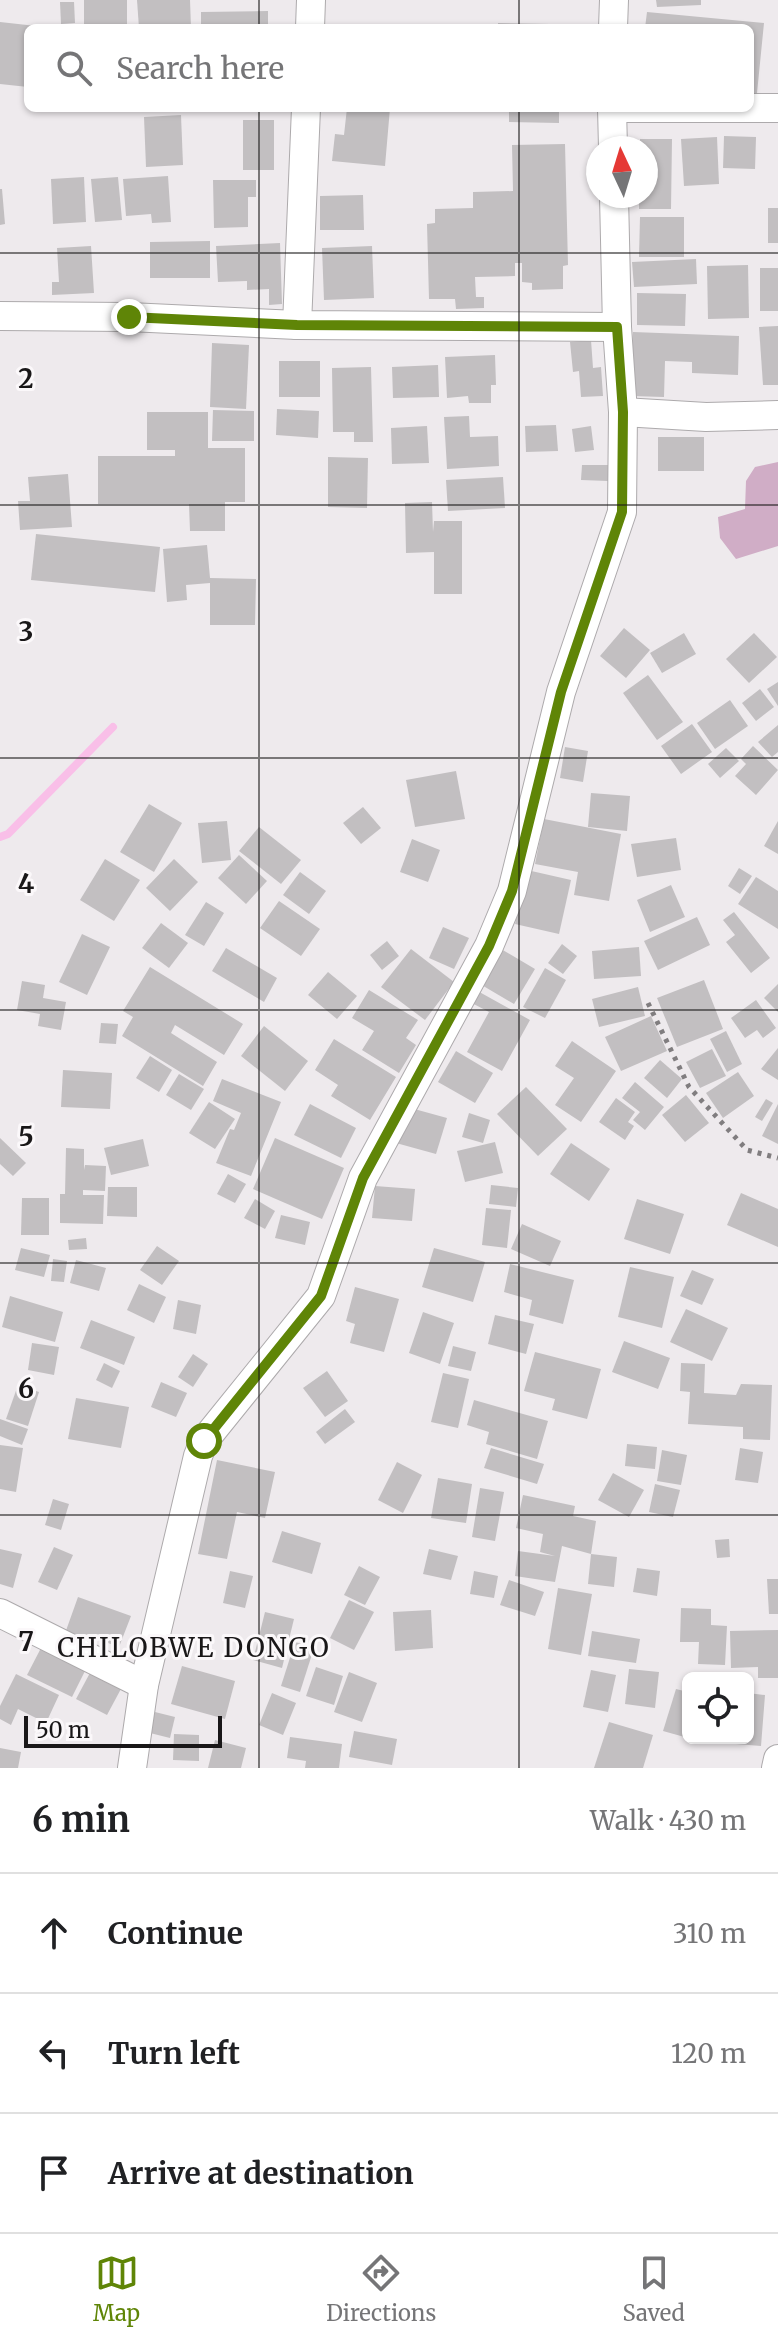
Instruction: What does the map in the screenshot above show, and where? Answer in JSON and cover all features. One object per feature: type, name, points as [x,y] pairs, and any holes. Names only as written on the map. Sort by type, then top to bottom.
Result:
[{"type":"street","points":[[310,24],[311,0]]},
{"type":"street","points":[[613,24],[614,0]]},
{"type":"street","points":[[754,108],[778,108]]},
{"type":"street","points":[[297,325],[306,112]]},
{"type":"street","points":[[612,112],[613,136]]},
{"type":"street","points":[[135,1766],[144,1685],[204,1441],[321,1296],[363,1178],[489,946],[512,891],[561,692],[622,512],[623,412],[614,208]]},
{"type":"street","points":[[0,316],[129,317],[297,325],[617,327]]},
{"type":"street","points":[[623,412],[706,417],[778,415]]},
{"type":"street","points":[[0,1613],[144,1685]]},
{"type":"street","points":[[776,1768],[778,1759]]},
{"type":"path","points":[[648,1003],[689,1087],[747,1150],[778,1158]]},
{"type":"shaded area","points":[[778,462],[778,546],[736,559],[720,538],[718,517],[745,509],[746,481],[755,467]]},
{"type":"building","points":[[84,0],[127,0],[127,24],[84,24]]},
{"type":"building","points":[[137,0],[190,0],[191,24],[139,24]]},
{"type":"building","points":[[656,0],[701,0],[701,5],[657,7]]},
{"type":"building","points":[[60,2],[74,2],[75,23],[61,24]]},
{"type":"building","points":[[268,11],[268,24],[201,24],[201,12]]},
{"type":"building","points":[[647,12],[764,23],[757,93],[754,93],[754,24],[646,24]]},
{"type":"building","points":[[0,22],[24,25],[24,87],[0,84]]},
{"type":"building","points":[[347,112],[390,112],[385,166],[332,161],[335,134],[344,135]]},
{"type":"building","points":[[509,112],[559,112],[559,123],[509,122]]},
{"type":"building","points":[[181,115],[183,165],[146,167],[144,117]]},
{"type":"building","points":[[243,120],[274,120],[274,170],[243,170]]},
{"type":"building","points":[[724,136],[756,137],[755,169],[723,168]]},
{"type":"building","points":[[717,137],[719,184],[684,186],[681,139]]},
{"type":"building","points":[[658,139],[672,139],[671,209],[639,209],[658,208]]},
{"type":"building","points":[[565,144],[568,265],[563,266],[563,289],[532,290],[532,283],[522,282],[522,263],[515,263],[515,276],[475,277],[476,297],[484,297],[484,308],[456,309],[455,299],[429,299],[427,224],[435,223],[435,209],[473,208],[473,192],[513,191],[512,145]]},
{"type":"building","points":[[168,176],[171,222],[152,223],[151,214],[126,216],[123,179]]},
{"type":"building","points":[[84,177],[86,222],[53,224],[51,179]]},
{"type":"building","points":[[118,177],[122,220],[95,222],[91,179]]},
{"type":"building","points":[[213,180],[256,180],[256,197],[248,197],[248,227],[214,228]]},
{"type":"building","points":[[0,189],[5,224],[0,225]]},
{"type":"building","points":[[363,195],[364,230],[320,230],[320,196]]},
{"type":"building","points":[[768,208],[778,208],[778,243],[768,243]]},
{"type":"building","points":[[640,217],[684,217],[684,257],[639,257]]},
{"type":"building","points":[[210,241],[210,278],[150,278],[150,242]]},
{"type":"building","points":[[280,243],[282,304],[269,305],[269,289],[247,290],[247,281],[218,282],[216,246]]},
{"type":"building","points":[[91,246],[94,293],[52,295],[52,282],[59,282],[57,248]]},
{"type":"building","points":[[372,246],[374,298],[324,300],[322,248]]},
{"type":"building","points":[[696,259],[697,284],[634,287],[632,262]]},
{"type":"building","points":[[748,265],[749,318],[708,319],[707,266]]},
{"type":"building","points":[[760,268],[778,268],[778,311],[760,311]]},
{"type":"building","points":[[637,293],[686,294],[685,326],[637,325]]},
{"type":"building","points":[[778,326],[778,385],[763,385],[759,327]]},
{"type":"building","points":[[633,332],[739,336],[738,375],[692,373],[692,362],[665,361],[664,397],[631,396]]},
{"type":"building","points":[[591,340],[593,368],[601,367],[603,396],[581,397],[579,371],[573,372],[570,342]]},
{"type":"building","points":[[212,343],[249,345],[246,409],[210,407]]},
{"type":"building","points":[[495,355],[496,385],[491,385],[491,403],[469,403],[468,396],[447,398],[445,357]]},
{"type":"building","points":[[279,361],[320,361],[320,397],[279,397]]},
{"type":"building","points":[[438,365],[439,397],[393,398],[392,367]]},
{"type":"building","points":[[371,367],[373,442],[354,442],[354,432],[333,432],[332,368]]},
{"type":"building","points":[[277,409],[319,411],[318,438],[276,435]]},
{"type":"building","points":[[213,410],[254,411],[254,441],[212,441]]},
{"type":"building","points":[[147,412],[208,412],[208,448],[245,448],[245,502],[225,502],[225,531],[190,531],[189,504],[98,504],[98,456],[175,456],[175,450],[147,450]]},
{"type":"building","points":[[469,416],[470,437],[498,436],[499,466],[447,469],[444,417]]},
{"type":"building","points":[[556,425],[558,451],[526,452],[525,426]]},
{"type":"building","points":[[427,426],[429,463],[392,464],[391,428]]},
{"type":"building","points":[[591,426],[594,450],[575,452],[572,429]]},
{"type":"building","points":[[658,437],[704,437],[704,471],[658,471]]},
{"type":"building","points":[[328,457],[368,458],[367,508],[328,507]]},
{"type":"building","points":[[582,465],[608,465],[608,481],[581,480]]},
{"type":"building","points":[[68,474],[72,527],[20,530],[18,501],[30,501],[28,477]]},
{"type":"building","points":[[503,477],[505,508],[448,511],[446,480]]},
{"type":"building","points":[[432,502],[433,532],[434,521],[462,521],[462,594],[434,594],[434,552],[406,553],[405,503]]},
{"type":"building","points":[[36,534],[160,547],[155,592],[31,580]]},
{"type":"building","points":[[207,545],[210,578],[256,579],[255,625],[210,625],[210,583],[186,585],[187,600],[167,602],[163,549]]},
{"type":"building","points":[[624,628],[650,650],[626,678],[600,656]]},
{"type":"building","points":[[684,633],[696,654],[662,673],[650,653]]},
{"type":"building","points":[[754,633],[777,657],[749,683],[726,659]]},
{"type":"building","points":[[648,675],[683,722],[657,740],[623,693]]},
{"type":"building","points":[[778,682],[778,706],[767,689]]},
{"type":"building","points":[[760,689],[774,707],[756,721],[742,703]]},
{"type":"building","points":[[730,700],[748,726],[715,749],[697,723]]},
{"type":"building","points":[[692,724],[712,752],[681,774],[661,746]]},
{"type":"building","points":[[778,725],[778,752],[772,757],[758,742]]},
{"type":"building","points":[[753,746],[778,770],[756,795],[735,776],[746,764],[741,759]]},
{"type":"building","points":[[565,747],[588,751],[583,782],[560,778]]},
{"type":"building","points":[[726,748],[739,761],[720,778],[708,764]]},
{"type":"building","points":[[456,771],[465,819],[415,827],[406,780]]},
{"type":"building","points":[[591,793],[630,796],[627,831],[588,827]]},
{"type":"building","points":[[149,804],[182,823],[154,872],[120,852]]},
{"type":"building","points":[[363,807],[381,828],[361,844],[343,823]]},
{"type":"building","points":[[544,819],[621,834],[609,901],[574,895],[578,872],[535,864]]},
{"type":"building","points":[[227,821],[231,860],[202,863],[198,823]]},
{"type":"building","points":[[778,821],[778,854],[764,846]]},
{"type":"building","points":[[259,827],[301,860],[281,884],[239,851]]},
{"type":"building","points":[[676,838],[681,870],[637,877],[631,844]]},
{"type":"building","points":[[412,839],[440,850],[428,882],[400,872]]},
{"type":"building","points":[[239,855],[267,881],[246,904],[218,878]]},
{"type":"building","points":[[105,859],[140,880],[114,921],[80,900]]},
{"type":"building","points":[[174,859],[198,882],[170,911],[146,888]]},
{"type":"building","points":[[739,868],[752,876],[740,894],[728,886]]},
{"type":"building","points":[[527,870],[571,880],[559,934],[515,924]]},
{"type":"building","points":[[300,872],[326,891],[309,914],[283,895]]},
{"type":"building","points":[[756,877],[778,891],[778,929],[738,904]]},
{"type":"building","points":[[671,885],[685,917],[650,932],[637,900]]},
{"type":"building","points":[[279,901],[320,929],[301,956],[260,928]]},
{"type":"building","points":[[206,902],[224,913],[204,946],[185,935]]},
{"type":"building","points":[[734,912],[770,958],[751,973],[726,942],[735,935],[723,920]]},
{"type":"building","points":[[697,917],[710,945],[658,970],[644,941]]},
{"type":"building","points":[[161,923],[188,943],[169,968],[142,948]]},
{"type":"building","points":[[443,927],[469,938],[454,969],[429,958]]},
{"type":"building","points":[[82,934],[110,947],[87,995],[59,982]]},
{"type":"building","points":[[387,941],[399,956],[382,970],[370,955]]},
{"type":"building","points":[[562,944],[577,956],[563,974],[548,963]]},
{"type":"building","points":[[639,947],[641,976],[594,979],[592,951]]},
{"type":"building","points":[[226,948],[277,978],[264,1002],[212,971]]},
{"type":"building","points":[[411,949],[454,982],[425,1020],[381,987]]},
{"type":"building","points":[[501,949],[535,969],[514,1004],[480,984]]},
{"type":"building","points":[[150,967],[243,1024],[224,1055],[175,1025],[171,1033],[217,1062],[203,1086],[122,1036],[133,1017],[123,1011]]},
{"type":"building","points":[[545,968],[566,980],[545,1018],[523,1007]]},
{"type":"building","points":[[328,972],[357,996],[337,1019],[308,995]]},
{"type":"building","points":[[704,980],[723,1029],[677,1047],[657,998]]},
{"type":"building","points":[[22,981],[45,985],[43,998],[66,1002],[61,1030],[38,1026],[40,1014],[17,1010]]},
{"type":"building","points":[[778,984],[778,1012],[764,998]]},
{"type":"building","points":[[638,987],[645,1016],[599,1027],[592,999]]},
{"type":"building","points":[[474,989],[530,1020],[502,1071],[467,1052],[489,1012],[468,1001]]},
{"type":"building","points":[[369,990],[418,1020],[406,1038],[416,1045],[399,1073],[362,1050],[374,1031],[352,1018]]},
{"type":"building","points":[[756,1000],[776,1028],[763,1038],[757,1030],[745,1038],[731,1018]]},
{"type":"building","points":[[651,1016],[667,1051],[621,1071],[605,1037]]},
{"type":"building","points":[[101,1023],[118,1024],[116,1044],[99,1043]]},
{"type":"building","points":[[264,1026],[308,1061],[285,1091],[241,1056]]},
{"type":"building","points":[[726,1031],[742,1064],[727,1072],[710,1039]]},
{"type":"building","points":[[334,1039],[396,1077],[370,1120],[331,1096],[338,1085],[315,1070]]},
{"type":"building","points":[[572,1041],[616,1071],[581,1122],[555,1105],[574,1078],[555,1066]]},
{"type":"building","points":[[778,1048],[778,1080],[761,1069]]},
{"type":"building","points":[[712,1049],[726,1076],[700,1088],[686,1062]]},
{"type":"building","points":[[456,1051],[493,1073],[475,1103],[438,1082]]},
{"type":"building","points":[[150,1056],[172,1070],[159,1092],[136,1078]]},
{"type":"building","points":[[660,1060],[682,1079],[667,1098],[644,1078]]},
{"type":"building","points":[[63,1070],[112,1073],[110,1109],[61,1107]]},
{"type":"building","points":[[738,1072],[754,1096],[723,1118],[706,1093]]},
{"type":"building","points":[[179,1074],[204,1089],[191,1110],[166,1095]]},
{"type":"building","points":[[222,1079],[281,1102],[251,1176],[216,1163],[230,1129],[234,1130],[241,1113],[213,1101]]},
{"type":"building","points":[[635,1082],[664,1107],[645,1130],[633,1120],[640,1112],[622,1098]]},
{"type":"building","points":[[526,1087],[567,1129],[538,1156],[497,1114]]},
{"type":"building","points":[[686,1095],[709,1123],[685,1142],[662,1115]]},
{"type":"building","points":[[616,1098],[635,1112],[628,1122],[634,1126],[625,1140],[599,1122]]},
{"type":"building","points":[[766,1099],[773,1103],[762,1121],[755,1117]]},
{"type":"building","points":[[209,1102],[235,1119],[215,1149],[189,1133]]},
{"type":"building","points":[[310,1104],[356,1128],[341,1158],[294,1135]]},
{"type":"building","points":[[778,1104],[778,1144],[762,1136]]},
{"type":"building","points":[[407,1107],[447,1118],[436,1154],[396,1143]]},
{"type":"building","points":[[469,1113],[490,1120],[483,1143],[462,1137]]},
{"type":"building","points":[[0,1138],[26,1163],[13,1176],[0,1164]]},
{"type":"building","points":[[275,1138],[344,1168],[322,1219],[253,1189]]},
{"type":"building","points":[[143,1139],[149,1166],[111,1175],[104,1148]]},
{"type":"building","points":[[495,1142],[503,1173],[465,1182],[457,1151]]},
{"type":"building","points":[[571,1143],[610,1169],[589,1201],[550,1174]]},
{"type":"building","points":[[66,1148],[84,1149],[84,1170],[85,1165],[106,1166],[105,1191],[83,1190],[83,1195],[104,1195],[103,1224],[60,1223],[60,1194],[65,1194]]},
{"type":"building","points":[[228,1174],[246,1184],[235,1203],[217,1194]]},
{"type":"building","points":[[491,1185],[518,1188],[516,1207],[489,1204]]},
{"type":"building","points":[[375,1186],[415,1189],[412,1221],[372,1218]]},
{"type":"building","points":[[108,1187],[137,1187],[137,1217],[107,1216]]},
{"type":"building","points":[[741,1193],[778,1209],[778,1247],[727,1225]]},
{"type":"building","points":[[22,1198],[49,1198],[49,1235],[21,1235]]},
{"type":"building","points":[[255,1199],[275,1211],[265,1229],[244,1218]]},
{"type":"building","points":[[637,1199],[684,1214],[670,1254],[624,1239]]},
{"type":"building","points":[[486,1208],[511,1210],[507,1248],[482,1245]]},
{"type":"building","points":[[281,1215],[310,1222],[305,1245],[275,1238]]},
{"type":"building","points":[[522,1224],[561,1241],[550,1266],[511,1249]]},
{"type":"building","points":[[86,1238],[87,1249],[69,1250],[68,1240]]},
{"type":"building","points":[[157,1246],[179,1261],[162,1285],[140,1270]]},
{"type":"building","points":[[21,1248],[50,1255],[44,1277],[15,1270]]},
{"type":"building","points":[[434,1248],[485,1262],[473,1302],[422,1287]]},
{"type":"building","points":[[53,1259],[67,1261],[64,1282],[51,1281]]},
{"type":"building","points":[[76,1260],[106,1268],[99,1291],[70,1283]]},
{"type":"building","points":[[510,1264],[574,1280],[563,1324],[529,1315],[532,1300],[504,1292]]},
{"type":"building","points":[[630,1267],[674,1277],[662,1328],[618,1317]]},
{"type":"building","points":[[692,1270],[714,1279],[702,1305],[680,1296]]},
{"type":"building","points":[[139,1284],[166,1297],[154,1323],[127,1310]]},
{"type":"building","points":[[355,1287],[399,1299],[384,1352],[350,1343],[355,1324],[346,1321]]},
{"type":"building","points":[[10,1296],[63,1312],[55,1342],[2,1327]]},
{"type":"building","points":[[178,1300],[201,1305],[196,1334],[173,1329]]},
{"type":"building","points":[[686,1309],[728,1328],[712,1361],[670,1342]]},
{"type":"building","points":[[423,1312],[454,1323],[440,1364],[409,1353]]},
{"type":"building","points":[[495,1315],[534,1324],[526,1354],[488,1344]]},
{"type":"building","points":[[91,1320],[135,1337],[124,1365],[80,1348]]},
{"type":"building","points":[[624,1341],[670,1358],[658,1389],[612,1372]]},
{"type":"building","points":[[32,1343],[59,1347],[54,1375],[28,1370]]},
{"type":"building","points":[[453,1346],[476,1352],[471,1371],[448,1366]]},
{"type":"building","points":[[535,1352],[601,1369],[587,1419],[552,1410],[555,1399],[524,1391]]},
{"type":"building","points":[[193,1354],[208,1364],[193,1387],[178,1377]]},
{"type":"building","points":[[104,1363],[120,1371],[112,1388],[96,1380]]},
{"type":"building","points":[[681,1363],[705,1364],[704,1393],[736,1395],[741,1384],[772,1385],[770,1440],[743,1439],[743,1427],[688,1424],[690,1392],[680,1391]]},
{"type":"building","points":[[327,1371],[348,1401],[325,1417],[303,1388]]},
{"type":"building","points":[[443,1373],[469,1379],[458,1428],[431,1422]]},
{"type":"building","points":[[161,1382],[187,1393],[176,1417],[151,1407]]},
{"type":"building","points":[[18,1385],[39,1392],[28,1426],[6,1419]]},
{"type":"building","points":[[76,1398],[129,1407],[121,1448],[68,1439]]},
{"type":"building","points":[[474,1400],[548,1421],[537,1459],[486,1444],[489,1432],[467,1425]]},
{"type":"building","points":[[345,1409],[355,1422],[325,1444],[316,1432]]},
{"type":"building","points":[[0,1419],[28,1429],[22,1445],[0,1436]]},
{"type":"building","points":[[627,1444],[657,1447],[655,1469],[625,1466]]},
{"type":"building","points":[[0,1445],[23,1448],[16,1492],[0,1489]]},
{"type":"building","points":[[491,1448],[544,1464],[537,1484],[484,1468]]},
{"type":"building","points":[[740,1448],[763,1452],[758,1483],[735,1480]]},
{"type":"building","points":[[662,1450],[687,1455],[681,1485],[657,1481]]},
{"type":"building","points":[[217,1460],[275,1472],[265,1518],[237,1512],[227,1559],[198,1554]]},
{"type":"building","points":[[397,1462],[422,1475],[403,1513],[378,1500]]},
{"type":"building","points":[[613,1473],[644,1490],[629,1517],[598,1500]]},
{"type":"building","points":[[438,1478],[472,1484],[466,1523],[431,1518]]},
{"type":"building","points":[[655,1484],[680,1490],[673,1517],[649,1512]]},
{"type":"building","points":[[480,1488],[504,1492],[495,1541],[472,1537]]},
{"type":"building","points":[[523,1495],[575,1506],[573,1516],[596,1521],[591,1554],[562,1546],[555,1582],[515,1576],[518,1551],[555,1556],[540,1552],[543,1534],[516,1528]]},
{"type":"building","points":[[53,1499],[69,1504],[61,1530],[45,1525]]},
{"type":"building","points":[[282,1531],[321,1543],[312,1574],[272,1562]]},
{"type":"building","points":[[729,1539],[730,1557],[717,1558],[715,1540]]},
{"type":"building","points":[[54,1547],[73,1555],[57,1590],[38,1582]]},
{"type":"building","points":[[0,1549],[22,1554],[13,1588],[0,1584]]},
{"type":"building","points":[[429,1549],[458,1556],[451,1580],[423,1574]]},
{"type":"building","points":[[591,1554],[617,1557],[614,1587],[588,1584]]},
{"type":"building","points":[[359,1566],[380,1577],[365,1605],[344,1595]]},
{"type":"building","points":[[637,1568],[660,1571],[657,1596],[633,1592]]},
{"type":"building","points":[[230,1571],[253,1576],[245,1608],[223,1603]]},
{"type":"building","points":[[474,1571],[498,1576],[494,1598],[470,1594]]},
{"type":"building","points":[[767,1579],[778,1579],[778,1614],[769,1614]]},
{"type":"building","points":[[509,1580],[544,1592],[535,1616],[500,1605]]},
{"type":"building","points":[[558,1588],[592,1594],[581,1655],[548,1649]]},
{"type":"building","points":[[78,1597],[131,1616],[119,1647],[97,1639],[93,1650],[63,1639]]},
{"type":"building","points":[[349,1600],[374,1612],[354,1650],[330,1638]]},
{"type":"building","points":[[681,1608],[711,1609],[711,1625],[727,1626],[725,1665],[698,1664],[699,1642],[680,1642]]},
{"type":"building","points":[[431,1610],[433,1648],[395,1651],[393,1612]]},
{"type":"building","points":[[265,1612],[294,1619],[282,1668],[253,1660]]},
{"type":"building","points":[[778,1630],[778,1678],[758,1678],[758,1667],[731,1668],[730,1631]]},
{"type":"building","points":[[592,1631],[640,1639],[636,1663],[588,1656]]},
{"type":"building","points":[[295,1642],[314,1648],[300,1692],[281,1686]]},
{"type":"building","points":[[41,1648],[86,1669],[72,1697],[27,1675]]},
{"type":"building","points":[[182,1666],[235,1681],[225,1719],[171,1704]]},
{"type":"building","points":[[316,1667],[343,1676],[334,1705],[306,1696]]},
{"type":"building","points":[[629,1669],[659,1672],[655,1708],[625,1704]]},
{"type":"building","points":[[591,1670],[616,1675],[608,1712],[583,1707]]},
{"type":"building","points":[[91,1671],[122,1687],[107,1715],[76,1699]]},
{"type":"building","points":[[349,1672],[377,1683],[362,1722],[334,1712]]},
{"type":"building","points":[[16,1674],[59,1695],[46,1723],[18,1709],[11,1725],[0,1719],[0,1706]]},
{"type":"building","points":[[676,1689],[682,1690],[682,1736],[663,1731]]},
{"type":"building","points":[[272,1693],[296,1703],[283,1735],[259,1725]]},
{"type":"building","points":[[754,1694],[765,1695],[761,1746],[736,1744],[754,1744]]},
{"type":"building","points":[[155,1712],[175,1717],[170,1738],[150,1733]]},
{"type":"building","points":[[609,1722],[653,1735],[643,1768],[594,1768]]},
{"type":"building","points":[[354,1731],[397,1739],[392,1765],[349,1757]]},
{"type":"building","points":[[174,1734],[199,1735],[199,1761],[173,1760]]},
{"type":"building","points":[[290,1737],[342,1744],[339,1768],[305,1768],[306,1761],[287,1758]]},
{"type":"building","points":[[215,1740],[246,1748],[241,1768],[208,1768]]},
{"type":"building","points":[[0,1748],[21,1752],[18,1768],[0,1768]]},
{"type":"waterway","points":[[0,837],[8,834],[113,727]]},
{"type":"district","name":"CHILOBWE DONGO","points":[[194,1648]]},
{"type":"route","points":[[129,317],[297,325],[617,327],[623,412],[622,512],[561,692],[512,891],[489,946],[363,1178],[321,1296],[204,1441]]}]
